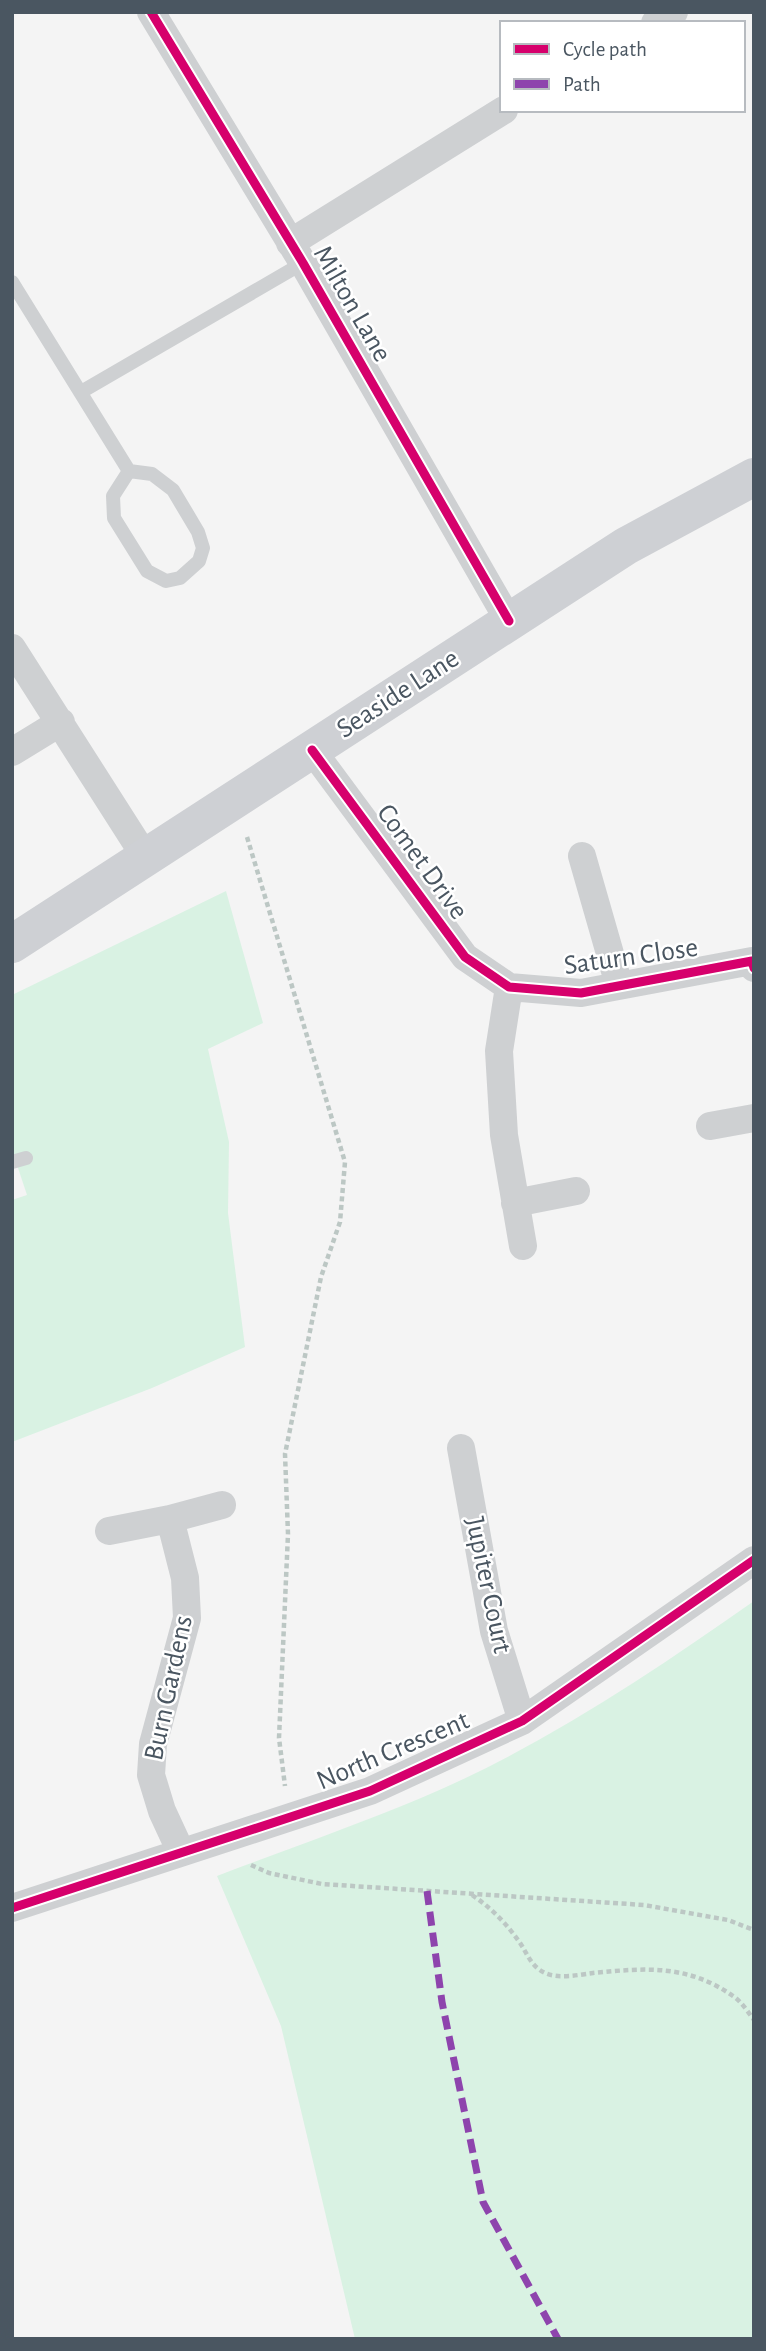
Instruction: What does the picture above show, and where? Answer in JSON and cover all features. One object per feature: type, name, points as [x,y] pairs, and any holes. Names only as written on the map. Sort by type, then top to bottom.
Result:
[{"type":"main road","name":"Seaside Lane","points":[[12,944],[626,546],[754,477]]},
{"type":"street","name":"Milton Lane","points":[[150,12],[296,253],[509,621]]},
{"type":"street","points":[[658,21],[674,12]]},
{"type":"street","points":[[296,253],[501,112]]},
{"type":"street","points":[[12,648],[146,858]]},
{"type":"street","points":[[12,752],[61,722]]},
{"type":"street","name":"Comet Drive","points":[[312,750],[465,957],[509,987]]},
{"type":"street","name":"Saturn Close","points":[[582,856],[619,985]]},
{"type":"street","name":"Saturn Close","points":[[509,987],[581,993],[752,961],[754,968]]},
{"type":"street","points":[[509,987],[499,1051],[504,1135],[523,1246]]},
{"type":"street","points":[[710,1126],[754,1118]]},
{"type":"street","points":[[516,1203],[576,1191]]},
{"type":"street","name":"Jupiter Court","points":[[461,1448],[494,1631],[522,1721]]},
{"type":"street","points":[[109,1531],[222,1505]]},
{"type":"street","name":"Burn Gardens","points":[[170,1519],[185,1578],[187,1618],[153,1744],[151,1775],[162,1811],[193,1848]]},
{"type":"street","name":"North Crescent","points":[[12,1908],[370,1791],[522,1721],[754,1560]]},
{"type":"lane","points":[[81,392],[296,253]]},
{"type":"lane","points":[[12,282],[129,471]]},
{"type":"lane","points":[[129,471],[152,474],[173,490],[198,532],[203,548],[199,561],[180,578],[166,581],[147,571],[114,518],[113,496],[129,471]]},
{"type":"path","points":[[235,799],[345,1163],[340,1222],[321,1277],[285,1454],[288,1534],[279,1738],[289,1817]]},
{"type":"path","points":[[193,1848],[269,1873],[322,1884],[644,1905],[729,1920],[754,1930]]},
{"type":"path","points":[[470,1894],[487,1905],[505,1923],[531,1963],[545,1973],[562,1976],[641,1968],[674,1970],[705,1981],[735,1997],[754,2020]]},
{"type":"green space","points":[[226,891],[263,1023],[208,1049],[229,1142],[228,1213],[245,1347],[152,1388],[12,1442],[12,1200],[27,1195],[12,1150],[12,995]]},
{"type":"green space","points":[[754,1601],[754,2339],[355,2339],[281,2026],[217,1876],[421,1798],[508,1757],[675,1656]]},
{"type":"marked path","points":[[427,1891],[442,2002],[483,2202],[558,2339]]},
{"type":"cycle path","points":[[151,12],[303,263],[509,621]]},
{"type":"cycle path","points":[[312,750],[465,957],[509,987],[581,993],[752,961],[754,968]]},
{"type":"cycle path","points":[[12,1908],[370,1791],[522,1721],[754,1560]]}]
